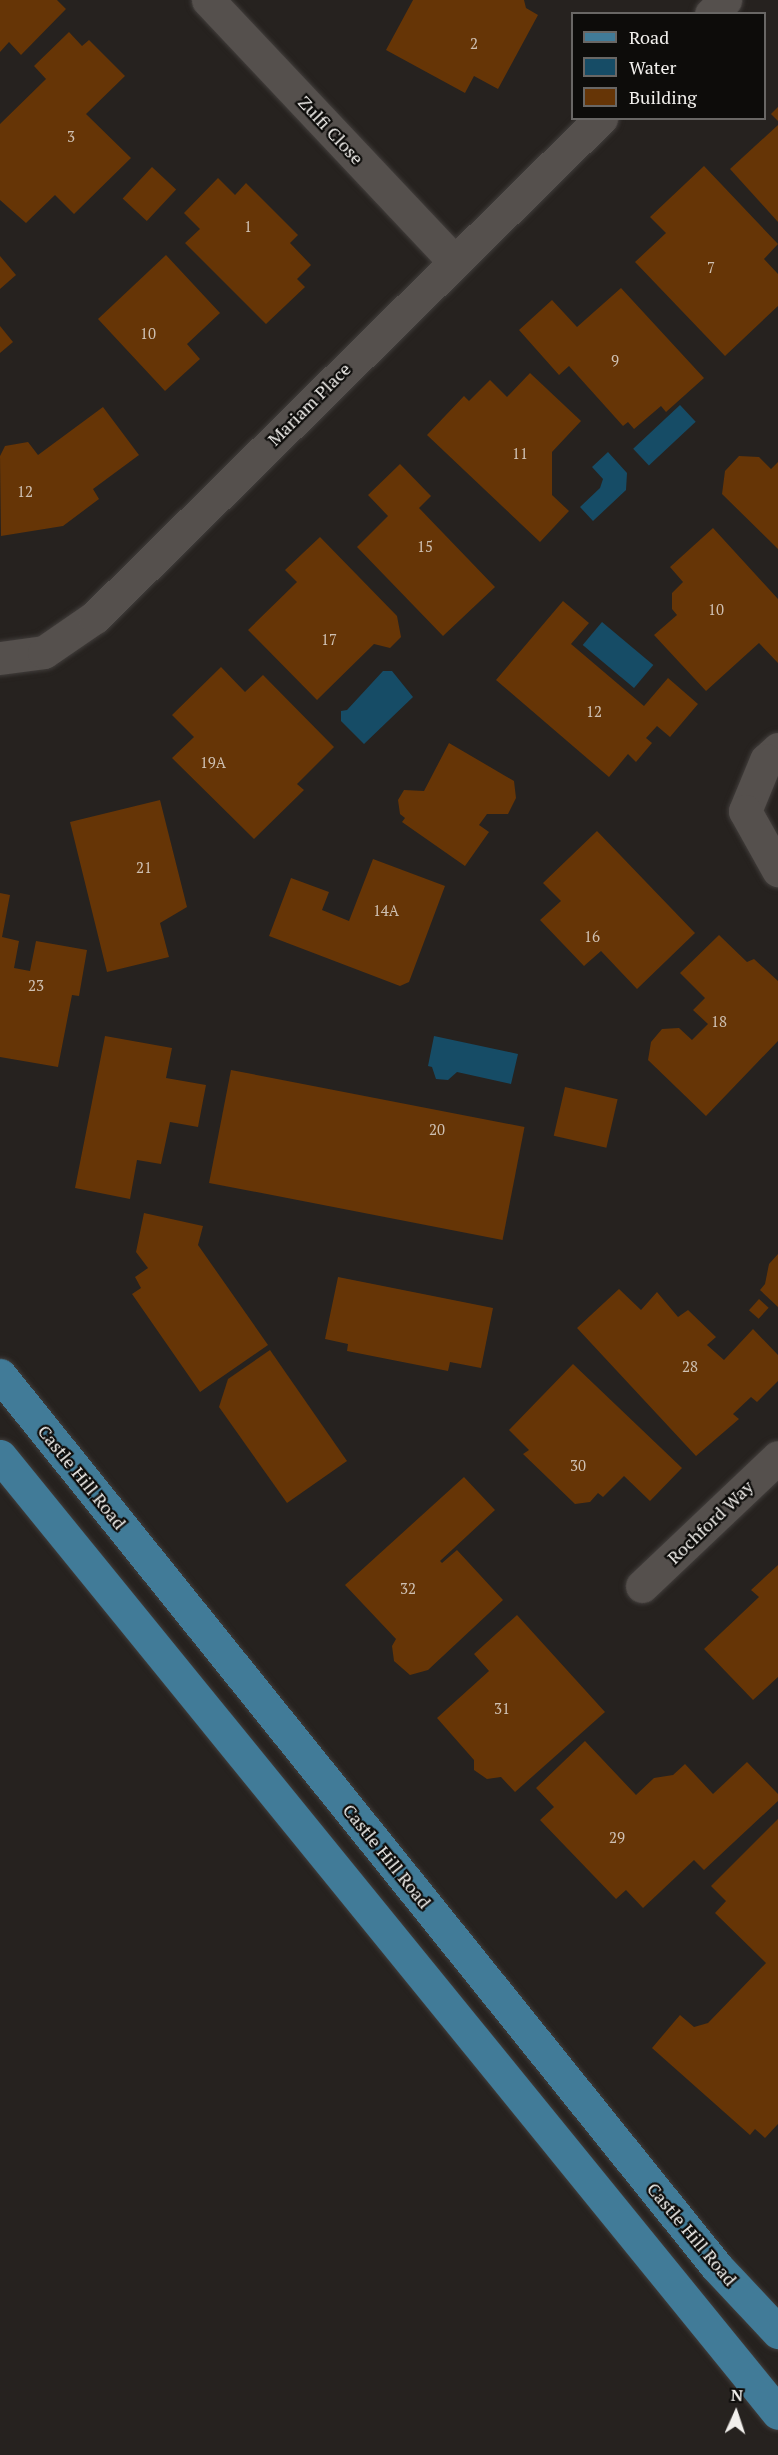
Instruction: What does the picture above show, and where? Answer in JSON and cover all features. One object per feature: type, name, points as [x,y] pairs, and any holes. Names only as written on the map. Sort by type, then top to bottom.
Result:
[{"type":"main road","name":"Castle Hill Road","points":[[0,1375],[716,2266],[778,2332]]},
{"type":"main road","points":[[0,1456],[778,2414]]},
{"type":"street","name":"Zulfi Close","points":[[208,0],[453,260]]},
{"type":"street","points":[[713,12],[725,0]]},
{"type":"street","name":"Mariam Place","points":[[0,658],[44,652],[95,617],[453,260],[599,120]]},
{"type":"street","points":[[778,749],[766,760],[745,811],[778,870]]},
{"type":"street","name":"Rochford Way","points":[[642,1586],[778,1457]]},
{"type":"water","points":[[680,405],[696,422],[649,465],[633,449]]},
{"type":"water","points":[[608,452],[627,473],[626,490],[593,521],[580,507],[600,488],[603,479],[592,467]]},
{"type":"water","points":[[602,622],[653,665],[634,688],[583,645]]},
{"type":"water","points":[[383,671],[392,671],[413,697],[364,744],[341,721],[341,711],[347,710]]},
{"type":"water","points":[[434,1036],[518,1054],[511,1084],[457,1072],[448,1080],[436,1079],[432,1067],[428,1066]]},
{"type":"building","points":[[0,0],[57,0],[66,9],[21,55],[9,42],[0,52]]},
{"type":"building","points":[[413,0],[524,0],[526,8],[538,15],[498,89],[474,76],[465,93],[386,50]]},
{"type":"building","points":[[69,32],[82,46],[89,40],[125,76],[86,114],[131,158],[74,214],[55,195],[26,223],[0,200],[0,124],[46,79],[34,66]]},
{"type":"building","points":[[778,107],[778,121],[771,114]]},
{"type":"building","points":[[778,125],[778,222],[730,169]]},
{"type":"building","points":[[704,166],[778,244],[764,259],[778,274],[778,306],[725,356],[635,262],[666,233],[650,217]]},
{"type":"building","points":[[152,167],[176,190],[147,221],[123,198]]},
{"type":"building","points":[[218,178],[235,195],[246,183],[298,235],[290,243],[311,265],[297,279],[305,287],[266,324],[185,243],[200,229],[184,213]]},
{"type":"building","points":[[166,255],[220,313],[187,344],[200,359],[165,391],[98,319]]},
{"type":"building","points":[[0,256],[16,275],[0,289]]},
{"type":"building","points":[[621,288],[704,378],[666,412],[661,406],[634,429],[628,422],[623,426],[569,366],[559,375],[519,330],[552,300],[577,327]]},
{"type":"building","points":[[0,326],[13,342],[0,353]]},
{"type":"building","points":[[530,373],[581,421],[552,452],[552,495],[569,511],[540,542],[427,435],[464,396],[469,401],[490,380],[507,397]]},
{"type":"building","points":[[103,407],[139,455],[93,489],[99,499],[63,526],[1,536],[0,456],[5,446],[28,442],[38,455]]},
{"type":"building","points":[[739,456],[759,457],[771,469],[778,462],[778,549],[722,494],[725,471]]},
{"type":"building","points":[[400,464],[431,496],[419,508],[495,587],[443,636],[357,547],[388,516],[368,495]]},
{"type":"building","points":[[713,528],[778,599],[778,663],[759,643],[706,691],[654,635],[677,615],[672,609],[672,593],[683,582],[670,567]]},
{"type":"building","points":[[320,537],[397,616],[401,637],[390,648],[374,644],[317,700],[248,630],[297,582],[285,570]]},
{"type":"building","points":[[563,601],[589,623],[571,644],[644,706],[668,678],[698,704],[670,737],[657,726],[646,738],[652,743],[636,762],[628,754],[609,777],[496,680]]},
{"type":"building","points":[[221,667],[245,692],[263,675],[334,747],[297,784],[304,790],[254,839],[172,758],[194,737],[172,715]]},
{"type":"building","points":[[449,743],[514,781],[516,798],[508,814],[487,814],[479,825],[489,832],[465,866],[402,822],[405,818],[400,814],[398,800],[404,790],[424,791]]},
{"type":"building","points":[[160,800],[187,907],[160,923],[169,957],[107,972],[70,822]]},
{"type":"building","points":[[597,831],[695,933],[637,989],[601,951],[584,966],[540,920],[561,901],[543,883]]},
{"type":"building","points":[[373,859],[445,886],[409,982],[400,986],[269,936],[291,878],[329,892],[322,910],[349,921]]},
{"type":"building","points":[[0,893],[10,895],[2,937],[19,941],[14,968],[30,971],[36,941],[87,950],[79,996],[72,995],[58,1067],[0,1057]]},
{"type":"building","points":[[719,935],[747,962],[754,959],[778,981],[778,1041],[706,1116],[648,1060],[651,1042],[662,1029],[679,1028],[692,1040],[708,1024],[693,1010],[705,998],[680,973]]},
{"type":"building","points":[[105,1036],[172,1048],[166,1078],[206,1085],[198,1127],[170,1122],[161,1164],[137,1160],[130,1199],[75,1188]]},
{"type":"building","points":[[231,1070],[525,1127],[503,1240],[209,1183]]},
{"type":"building","points":[[565,1087],[618,1099],[606,1148],[554,1136]]},
{"type":"building","points":[[144,1213],[203,1226],[198,1245],[268,1345],[200,1392],[132,1294],[141,1288],[135,1277],[148,1268],[136,1252]]},
{"type":"building","points":[[778,1254],[778,1307],[760,1290],[765,1284],[769,1264]]},
{"type":"building","points":[[338,1277],[493,1308],[481,1368],[450,1362],[448,1371],[347,1351],[348,1344],[325,1339]]},
{"type":"building","points":[[619,1289],[641,1310],[657,1292],[678,1317],[688,1310],[716,1337],[707,1345],[724,1360],[753,1329],[778,1355],[778,1381],[757,1402],[751,1397],[733,1414],[739,1419],[696,1456],[577,1328]]},
{"type":"building","points":[[759,1299],[769,1308],[759,1319],[749,1310]]},
{"type":"building","points":[[270,1350],[347,1461],[287,1503],[219,1407],[228,1379]]},
{"type":"building","points":[[573,1364],[682,1468],[650,1501],[624,1476],[603,1497],[598,1493],[590,1502],[575,1504],[523,1454],[529,1450],[509,1430]]},
{"type":"building","points":[[464,1477],[495,1510],[440,1561],[442,1563],[457,1550],[503,1600],[428,1670],[410,1675],[394,1661],[392,1646],[396,1639],[345,1585]]},
{"type":"building","points":[[778,1565],[778,1677],[753,1700],[704,1649],[759,1597],[751,1590]]},
{"type":"building","points":[[517,1615],[605,1712],[515,1792],[501,1777],[487,1779],[474,1770],[474,1760],[437,1718],[489,1671],[474,1654]]},
{"type":"building","points":[[585,1741],[636,1795],[654,1778],[673,1775],[685,1764],[713,1794],[747,1762],[778,1794],[778,1801],[704,1870],[694,1860],[643,1908],[626,1890],[616,1899],[540,1820],[554,1807],[536,1788]]},
{"type":"building","points":[[778,1819],[778,2124],[765,2138],[755,2129],[750,2135],[652,2048],[680,2015],[694,2027],[708,2023],[766,1963],[715,1913],[726,1901],[711,1886]]}]
